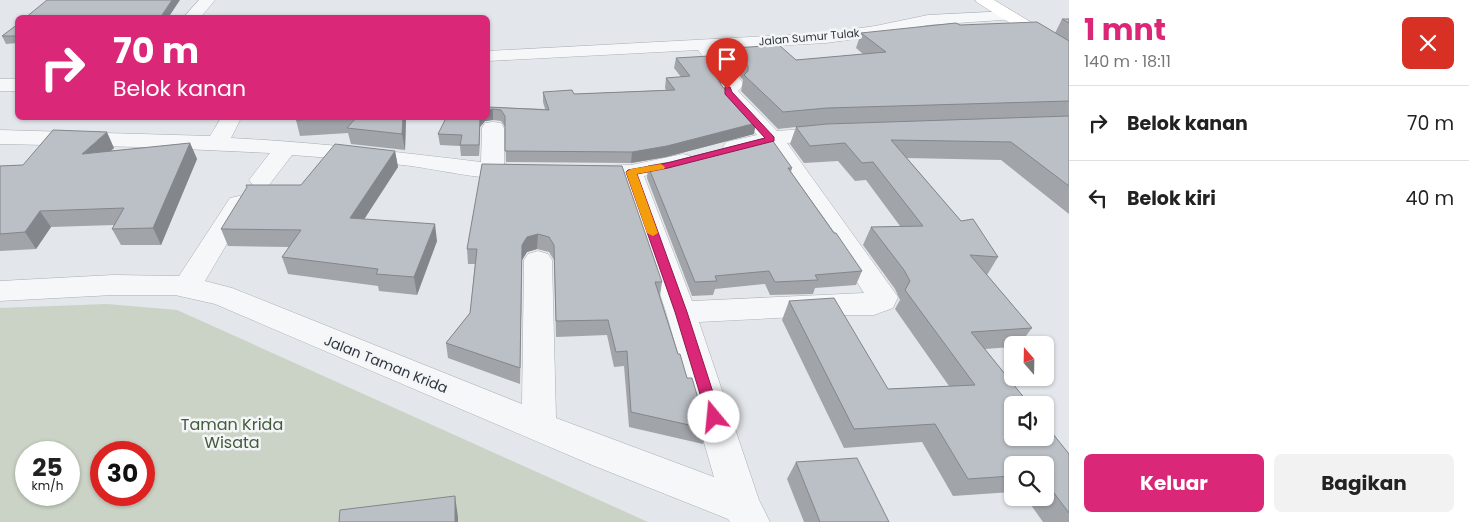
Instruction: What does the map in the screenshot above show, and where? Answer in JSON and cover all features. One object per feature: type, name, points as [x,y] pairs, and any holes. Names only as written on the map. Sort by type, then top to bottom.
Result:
[{"type":"street","points":[[194,15],[207,0]]},
{"type":"street","points":[[983,0],[1069,52]]},
{"type":"street","name":"Jalan Sumur Tulak","points":[[490,56],[826,38],[875,31],[928,20],[1010,16]]},
{"type":"street","points":[[681,312],[835,304],[874,304],[883,300],[883,297],[867,279],[839,233],[771,139],[728,92],[727,89],[733,86],[733,82],[703,45]]},
{"type":"street","points":[[216,144],[230,120]]},
{"type":"street","points":[[492,171],[493,128]]},
{"type":"street","points":[[569,173],[631,172],[668,166],[711,153],[771,139],[848,132]]},
{"type":"street","points":[[0,137],[73,137],[286,148],[376,155],[492,171],[540,172]]},
{"type":"street","points":[[261,180],[286,148]]},
{"type":"street","points":[[631,172],[681,312],[746,514]]},
{"type":"street","points":[[187,287],[239,203]]},
{"type":"street","points":[[538,260],[540,427]]},
{"type":"street","name":"Jalan Taman Krida","points":[[0,291],[113,285],[175,285],[222,295],[746,514]]},
{"type":"green space","name":"Taman Krida Wisata","points":[[107,304],[177,310],[648,522],[0,522],[0,308]]},
{"type":"building","points":[[47,0],[172,0],[162,15],[29,15]]},
{"type":"building","points":[[1037,22],[1069,41],[1069,101],[827,108],[783,112],[744,75],[748,71],[748,66],[734,48],[779,45],[796,60],[886,52],[861,33],[956,23],[960,25]]},
{"type":"building","points":[[15,26],[15,36],[2,36]]},
{"type":"building","points":[[709,56],[723,73],[717,78],[722,86],[756,123],[667,146],[632,152],[505,151],[505,116],[501,110],[490,110],[490,107],[549,110],[543,92],[572,90],[574,94],[675,90],[666,78],[690,76],[676,58]]},
{"type":"building","points":[[1069,116],[1069,186],[1011,142],[891,140],[961,221],[973,219],[998,257],[970,255],[1032,328],[971,332],[1004,373],[1004,386],[1015,386],[1023,396],[1004,396],[1004,446],[1054,446],[1054,435],[1069,454],[1069,513],[1054,493],[1054,456],[1004,456],[1004,477],[968,479],[935,424],[854,429],[789,301],[834,298],[888,389],[975,385],[905,290],[910,281],[904,270],[871,227],[923,226],[873,162],[862,163],[845,143],[810,146],[796,127],[827,124]]},
{"type":"building","points":[[354,120],[403,120],[402,134],[347,128]]},
{"type":"building","points":[[445,120],[480,120],[479,145],[460,145],[462,135],[438,134]]},
{"type":"building","points":[[53,130],[107,132],[82,154],[190,143],[153,228],[112,229],[124,208],[40,211],[25,232],[0,234],[0,166],[23,165]]},
{"type":"building","points":[[770,137],[792,168],[788,168],[862,271],[815,275],[818,280],[775,282],[769,271],[715,276],[717,281],[695,282],[648,166]]},
{"type":"building","points":[[335,144],[395,151],[350,218],[435,224],[414,277],[376,274],[378,269],[282,257],[301,230],[221,229],[247,187],[246,185],[301,185]]},
{"type":"building","points":[[482,164],[622,166],[662,282],[655,282],[678,354],[680,354],[687,378],[692,378],[707,429],[631,412],[627,351],[616,352],[608,320],[556,321],[554,245],[549,237],[538,234],[527,237],[522,245],[520,368],[446,343],[470,313],[477,249],[467,249]]},
{"type":"building","points":[[857,458],[889,522],[820,522],[796,462]]},
{"type":"building","points":[[455,496],[455,522],[339,522],[340,510]]},
{"type":"slow traffic","points":[[653,233],[631,172],[661,167]]},
{"type":"route","points":[[714,417],[681,312],[631,172],[668,166],[771,139],[727,89]]}]
